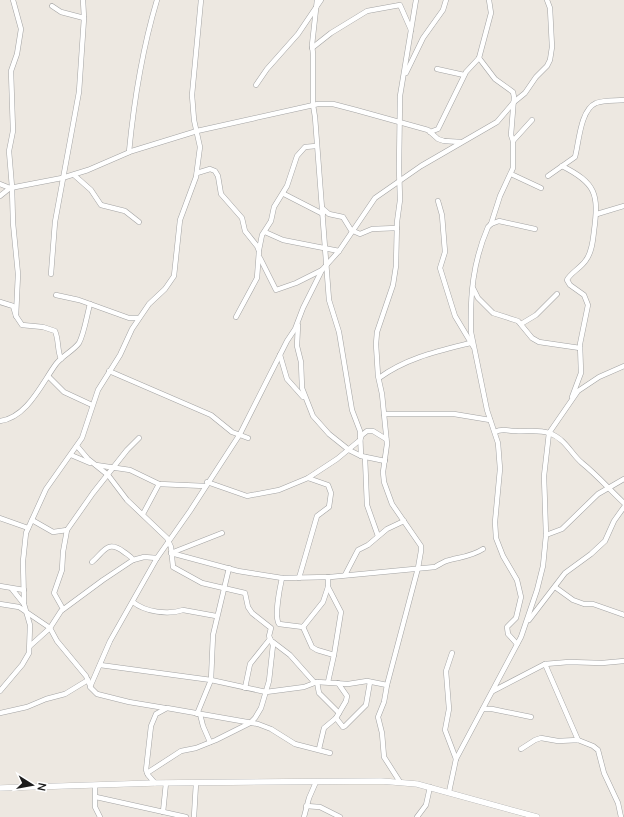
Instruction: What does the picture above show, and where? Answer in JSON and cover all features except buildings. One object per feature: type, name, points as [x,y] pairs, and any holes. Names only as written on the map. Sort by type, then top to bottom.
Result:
[{"type":"street","points":[[13,0],[21,29],[18,50],[11,76],[13,130],[9,151],[13,224],[18,274],[16,316]]},
{"type":"street","points":[[51,274],[55,222],[79,92],[84,18],[82,0]]},
{"type":"street","points":[[129,152],[137,79],[157,0]]},
{"type":"street","points":[[0,692],[26,659],[30,646],[30,625],[24,604],[24,544],[28,528],[46,489],[82,438],[98,390],[139,318],[149,304],[169,284],[174,276],[180,220],[197,173],[200,148],[192,95],[201,0]]},
{"type":"street","points":[[256,85],[275,59],[298,34],[317,2],[321,0]]},
{"type":"street","points":[[400,782],[384,757],[382,733],[378,717],[384,702],[387,685],[418,568],[420,546],[397,512],[387,492],[383,472],[386,439],[379,378],[377,332],[393,285],[396,266],[397,228],[400,200],[400,96],[416,0]]},
{"type":"street","points":[[403,81],[422,38],[443,10],[446,0]]},
{"type":"street","points":[[430,132],[438,129],[440,126],[441,120],[464,75],[479,58],[492,13],[489,0]]},
{"type":"street","points":[[90,687],[110,641],[157,558],[190,511],[206,484],[240,434],[298,323],[303,308],[322,270],[339,251],[351,230],[375,198],[421,166],[497,122],[514,102],[525,93],[550,60],[552,47],[550,8],[547,0]]},
{"type":"street","points":[[317,2],[312,31],[313,105],[323,211],[324,248],[329,300],[339,332],[352,410],[358,423],[361,438],[367,505],[378,536]]},
{"type":"street","points":[[312,48],[354,17],[371,10],[400,5],[410,30]]},
{"type":"street","points":[[52,6],[61,12],[84,18]]},
{"type":"street","points":[[479,58],[495,79],[513,92],[514,102],[511,135],[513,141],[512,146],[514,164],[477,256],[472,286],[471,332],[490,420],[495,432],[500,469],[495,528],[499,546],[517,580],[522,597],[516,618],[507,627],[508,634],[518,644]]},
{"type":"street","points":[[437,69],[464,75]]},
{"type":"street","points":[[548,176],[575,157],[582,124],[591,107],[598,103],[624,100]]},
{"type":"street","points":[[0,184],[11,187],[74,175],[129,152],[197,131],[313,105],[333,104],[430,132],[438,139],[444,141],[461,142]]},
{"type":"street","points":[[513,141],[532,120]]},
{"type":"street","points":[[236,317],[257,278],[259,254],[265,232],[271,221],[274,207],[284,194],[297,156],[305,147],[316,146]]},
{"type":"street","points":[[562,166],[579,175],[592,189],[596,203],[593,243],[587,259],[567,280],[570,285],[584,295],[588,305],[580,348],[581,373],[571,400]]},
{"type":"street","points":[[197,173],[210,169],[215,171],[218,176],[221,194],[242,218],[246,231],[257,246],[259,254],[276,290],[296,283],[322,270]]},
{"type":"street","points":[[510,174],[540,188]]},
{"type":"street","points":[[74,175],[91,190],[101,205],[125,211],[139,222]]},
{"type":"street","points":[[0,196],[11,187]]},
{"type":"street","points":[[284,194],[329,214],[343,217],[351,230],[360,234],[372,229],[397,228]]},
{"type":"street","points":[[438,201],[442,215],[445,246],[444,257],[440,268],[455,316],[474,349]]},
{"type":"street","points":[[596,214],[624,206]]},
{"type":"street","points":[[491,224],[499,221],[535,229]]},
{"type":"street","points":[[265,232],[283,240],[339,251]]},
{"type":"street","points":[[472,286],[478,298],[493,313],[498,316],[515,319],[532,338],[539,342],[580,348]]},
{"type":"street","points":[[521,324],[536,315],[557,294]]},
{"type":"street","points":[[56,295],[90,304],[121,316],[139,318]]},
{"type":"street","points":[[0,302],[14,306],[16,316],[19,322],[24,326],[43,327],[55,331],[57,351],[61,359]]},
{"type":"street","points":[[0,421],[15,417],[49,377],[61,359],[78,343],[90,304]]},
{"type":"street","points":[[298,323],[297,346],[302,362],[300,380],[305,400],[313,416],[328,434],[349,450],[363,456],[385,462]]},
{"type":"street","points":[[379,378],[394,368],[426,354],[470,343]]},
{"type":"street","points":[[280,355],[287,379],[305,400]]},
{"type":"street","points":[[449,792],[456,759],[518,644],[527,623],[543,566],[546,535],[544,476],[549,433],[571,400],[586,385],[599,377],[624,366]]},
{"type":"street","points":[[109,371],[211,415],[232,432],[248,438]]},
{"type":"street","points":[[49,377],[64,392],[76,396],[92,406]]},
{"type":"street","points":[[384,414],[442,414],[490,420]]},
{"type":"street","points":[[495,432],[503,429],[516,431],[532,429],[549,433],[562,440],[582,463],[592,470],[624,503]]},
{"type":"street","points":[[77,446],[94,465],[130,470],[159,484],[206,484],[239,494],[252,496],[278,490],[308,478],[349,450],[367,431],[373,431],[386,439]]},
{"type":"street","points":[[63,609],[54,593],[62,570],[67,530],[93,493],[139,438]]},
{"type":"street","points":[[71,455],[94,465],[108,475],[127,500],[169,539],[173,567],[199,582],[224,587],[246,594],[248,607],[252,613],[271,628],[269,681],[258,714],[258,724]]},
{"type":"street","points":[[298,578],[314,523],[320,513],[329,507],[331,493],[328,484],[308,478]]},
{"type":"street","points":[[546,535],[562,529],[598,494],[624,479]]},
{"type":"street","points":[[143,514],[159,484]]},
{"type":"street","points":[[527,623],[569,569],[591,554],[604,540],[614,521],[624,507]]},
{"type":"street","points":[[0,518],[28,528]]},
{"type":"street","points":[[32,520],[44,528],[58,532],[66,538]]},
{"type":"street","points":[[345,575],[358,550],[404,521]]},
{"type":"street","points":[[58,532],[67,530]]},
{"type":"street","points":[[171,553],[222,533]]},
{"type":"street","points":[[92,562],[109,546],[113,546],[131,556],[134,560]]},
{"type":"street","points":[[171,553],[229,568],[282,578],[298,578],[328,577],[435,567],[447,561],[474,555],[483,549]]},
{"type":"street","points":[[30,646],[50,628],[63,609],[103,580],[134,560],[144,557],[157,558]]},
{"type":"street","points":[[210,742],[199,714],[211,680],[213,635],[216,616],[229,568]]},
{"type":"street","points":[[303,628],[323,602],[328,587],[328,577]]},
{"type":"street","points":[[282,578],[279,593],[277,622],[303,628]]},
{"type":"street","points":[[0,586],[24,590]]},
{"type":"street","points":[[328,587],[342,612],[328,682]]},
{"type":"street","points":[[555,587],[573,600],[584,604],[593,604],[624,615]]},
{"type":"street","points":[[12,589],[24,604]]},
{"type":"street","points":[[133,602],[140,608],[149,610],[177,612],[182,610],[216,616]]},
{"type":"street","points":[[0,604],[13,605],[26,611],[50,628],[57,641],[74,660],[88,680],[90,687],[94,692],[102,697],[258,724],[271,729],[295,744],[330,753]]},
{"type":"street","points":[[303,628],[312,647],[316,650],[334,655]]},
{"type":"street","points":[[271,640],[290,655],[315,682],[320,693],[337,716],[342,726],[344,726],[366,705],[370,682]]},
{"type":"street","points":[[245,688],[250,664],[271,640]]},
{"type":"street","points":[[452,653],[446,671],[449,709],[446,730],[456,759]]},
{"type":"street","points":[[492,692],[545,664],[624,661]]},
{"type":"street","points":[[545,664],[578,740]]},
{"type":"street","points":[[100,665],[211,680],[266,692],[304,687],[315,682],[370,682],[387,685]]},
{"type":"street","points":[[0,712],[27,707],[46,698],[65,694],[88,680]]},
{"type":"street","points":[[319,749],[324,728],[337,716],[347,699],[347,696],[338,683]]},
{"type":"street","points":[[155,783],[147,773],[151,726],[154,716],[158,711],[167,708]]},
{"type":"street","points":[[483,709],[492,709],[531,717]]},
{"type":"street","points":[[147,773],[182,751],[196,748],[250,723],[258,714]]},
{"type":"street","points":[[521,749],[541,738],[558,741],[578,740],[598,750],[604,773],[618,803],[621,817]]},
{"type":"street","points":[[304,817],[306,806],[316,782]]},
{"type":"street","points":[[0,788],[155,783],[400,782],[430,787],[537,817]]},
{"type":"street","points":[[163,812],[166,783]]},
{"type":"street","points":[[194,817],[196,783]]},
{"type":"street","points":[[95,785],[95,807],[100,817]]},
{"type":"street","points":[[417,817],[426,805],[430,787]]},
{"type":"street","points":[[96,797],[186,817]]},
{"type":"street","points":[[306,806],[320,807],[340,817]]}]
